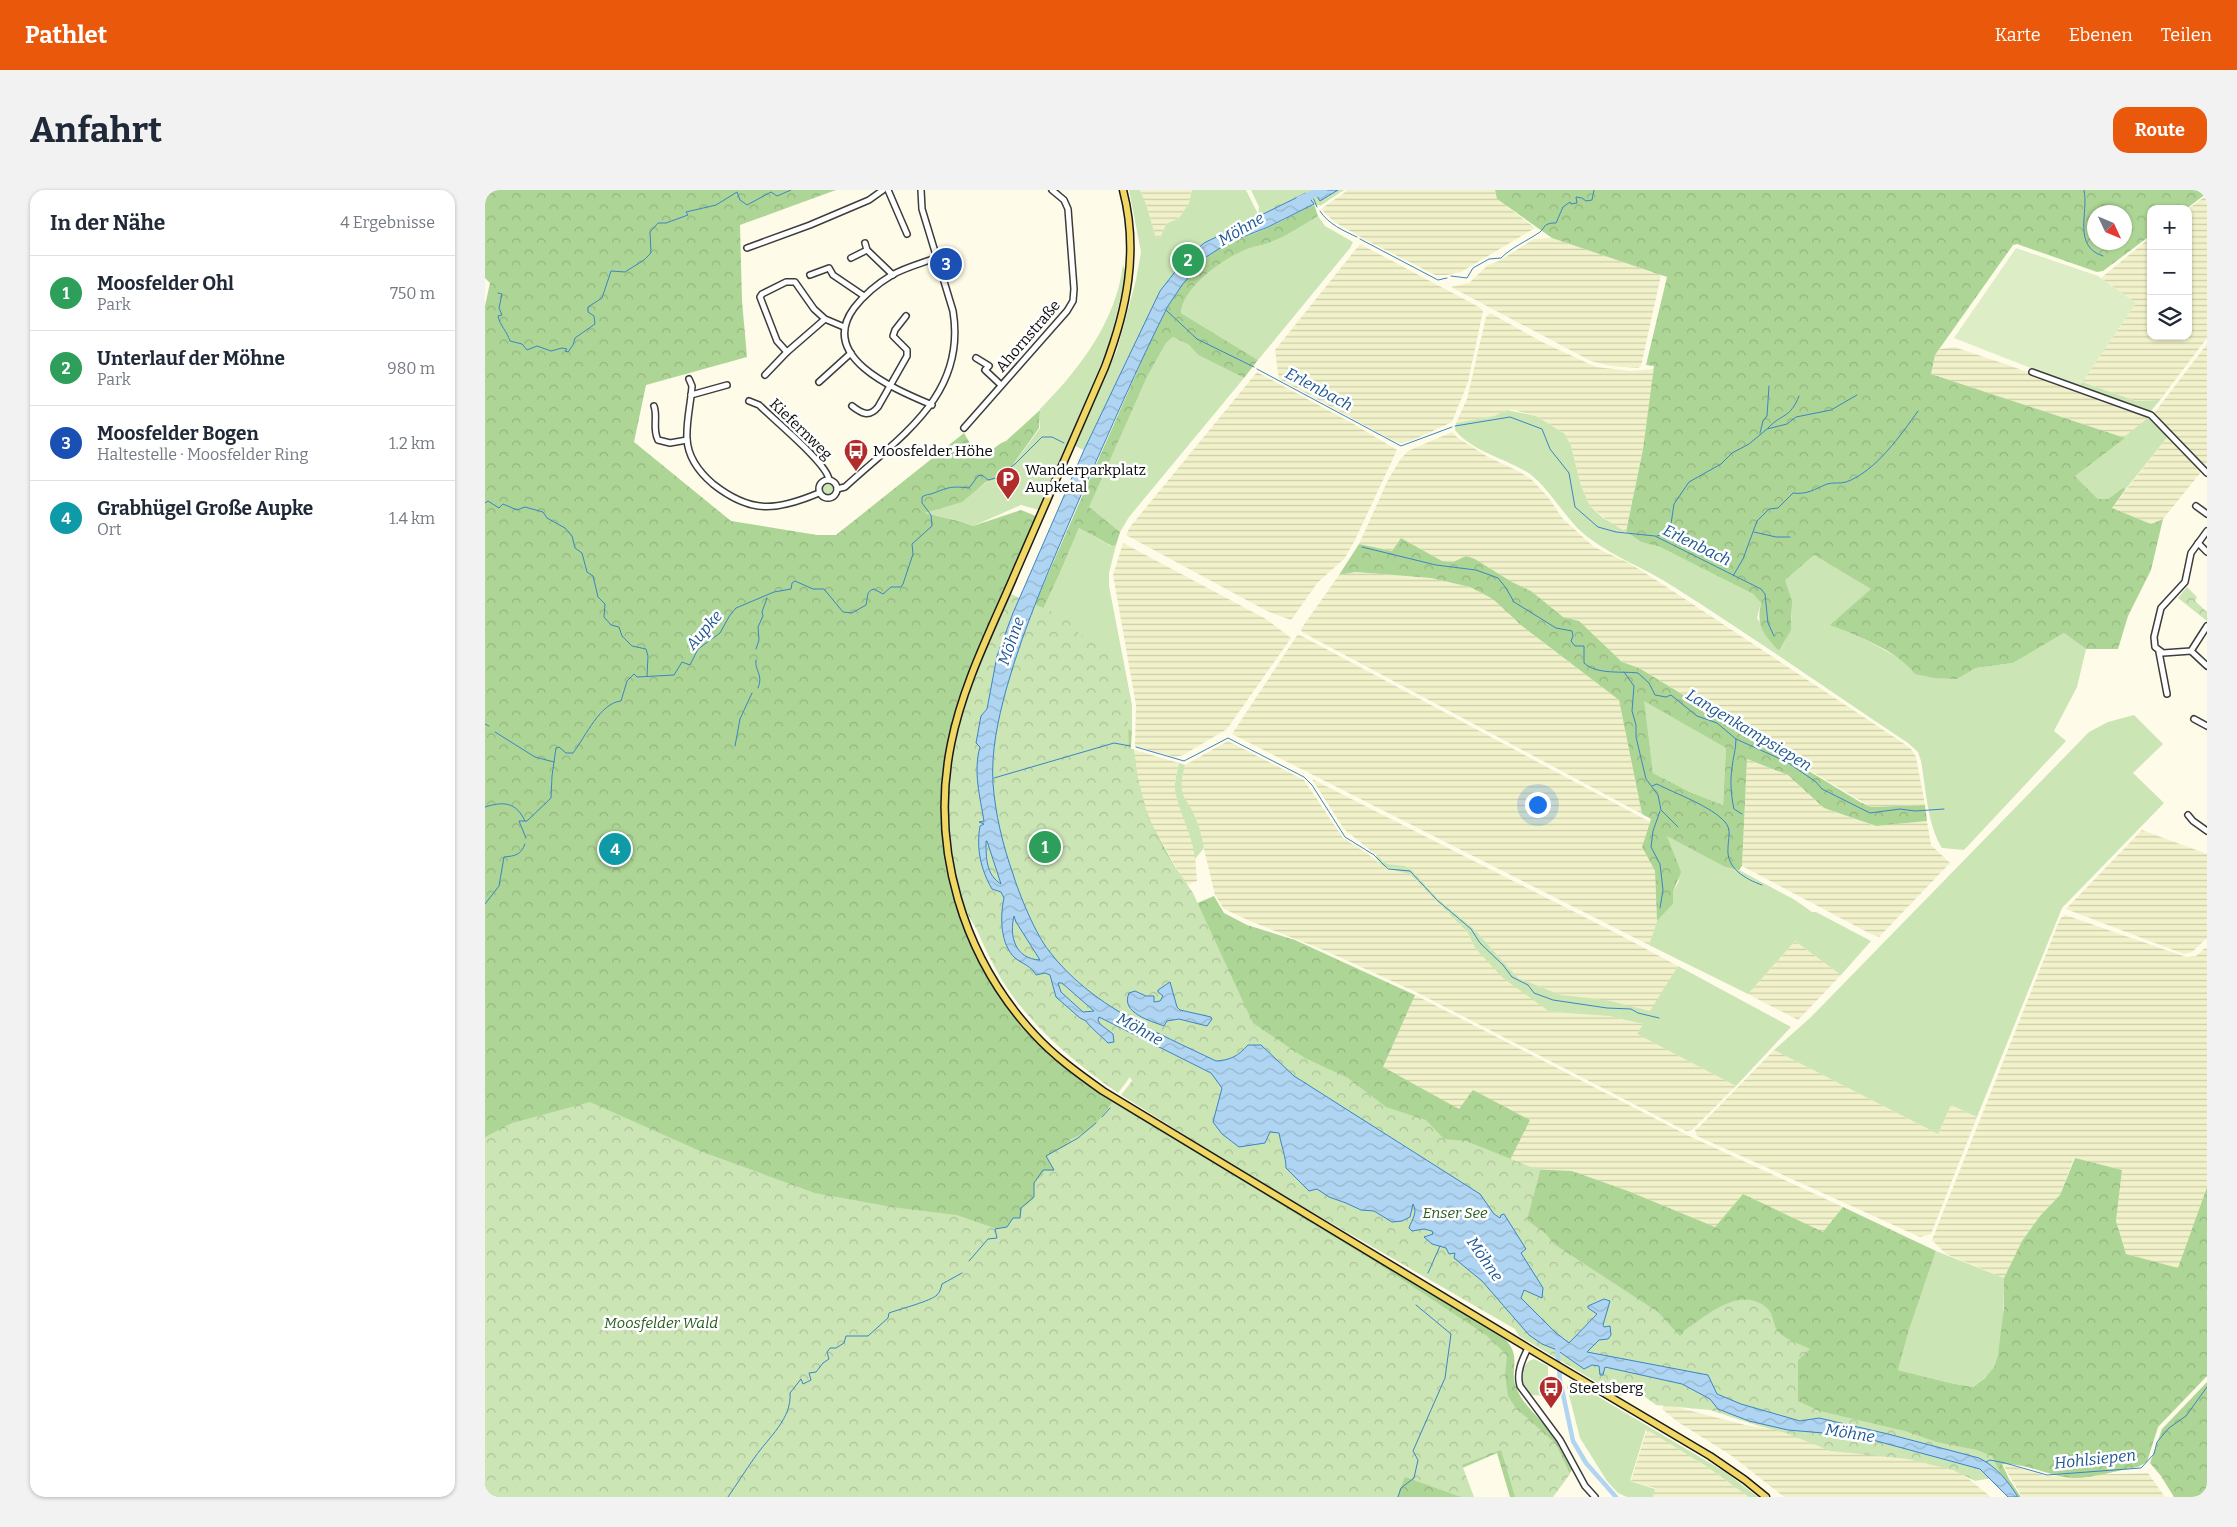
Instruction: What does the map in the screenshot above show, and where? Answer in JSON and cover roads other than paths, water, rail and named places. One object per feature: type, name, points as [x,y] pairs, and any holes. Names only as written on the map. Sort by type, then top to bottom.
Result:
[{"type":"main road","points":[[1123,190],[1129,224],[1131,257],[1122,319],[1105,367],[975,667],[962,704],[951,745],[945,803],[946,831],[955,892],[966,924],[989,974],[1020,1018],[1049,1049],[1082,1076],[1122,1103],[1710,1456],[1766,1497]]},
{"type":"street","points":[[747,248],[810,225],[869,200],[883,190]]},
{"type":"street","points":[[887,190],[907,234]]},
{"type":"street","points":[[837,489],[845,487],[919,421],[932,405],[948,372],[955,343],[956,329],[953,307],[922,209],[921,190]]},
{"type":"street","name":"Ahornstraße","points":[[964,428],[1067,311],[1073,301],[1068,209],[1064,200],[1052,190]]},
{"type":"street","points":[[865,243],[867,250],[893,275]]},
{"type":"street","points":[[851,258],[867,250]]},
{"type":"street","points":[[932,405],[890,385],[861,366],[847,345],[844,327],[864,296],[893,275],[938,257]]},
{"type":"street","points":[[810,274],[829,268],[833,275],[864,296]]},
{"type":"street","points":[[787,352],[777,341],[759,297],[786,282],[795,282],[807,301],[825,318],[844,327]]},
{"type":"street","points":[[852,406],[862,413],[872,413],[878,407],[907,356],[907,350],[893,336],[895,330],[906,316]]},
{"type":"street","points":[[765,375],[787,352],[825,318]]},
{"type":"street","points":[[819,382],[851,353]]},
{"type":"street","name":"Ahornstraße","points":[[976,358],[979,358],[989,366],[985,370],[1001,385]]},
{"type":"street","points":[[2032,372],[2151,415],[2207,473]]},
{"type":"street","points":[[689,378],[692,386],[687,440],[697,469],[721,490],[740,502],[756,506],[775,506],[819,493]]},
{"type":"street","points":[[691,395],[727,385]]},
{"type":"street","name":"Kiefernweg","points":[[749,401],[759,405],[817,460],[827,471],[829,480]]},
{"type":"street","points":[[654,406],[656,411],[655,432],[659,440],[666,443],[687,440]]},
{"type":"street","points":[[829,480],[834,482],[837,489],[835,495],[831,498],[824,497],[819,493],[821,483],[829,480]]},
{"type":"street","points":[[2195,506],[2207,514]]},
{"type":"street","points":[[2167,694],[2159,652],[2155,647],[2154,637],[2159,616],[2165,602],[2185,582],[2189,556],[2207,531]]},
{"type":"street","points":[[2198,543],[2207,552]]},
{"type":"street","points":[[2191,651],[2207,626]]},
{"type":"street","points":[[2159,652],[2166,654],[2191,651],[2207,666]]},
{"type":"street","points":[[2194,719],[2207,726]]},
{"type":"street","points":[[2188,815],[2207,831]]},
{"type":"street","points":[[1528,1348],[1518,1376],[1520,1386],[1560,1440],[1585,1486],[1595,1497]]},
{"type":"water","points":[[1313,190],[1338,190],[1320,201]]},
{"type":"water","name":"Enser See","points":[[1306,193],[1314,204],[1268,227],[1228,243],[1206,257],[1182,285],[1168,306],[1145,352],[1082,493],[1031,615],[1006,690],[998,724],[994,747],[993,783],[998,818],[1009,863],[1033,925],[1044,944],[1066,970],[1084,987],[1126,1016],[1216,1061],[1234,1057],[1248,1045],[1261,1045],[1294,1076],[1480,1194],[1494,1214],[1500,1218],[1504,1214],[1526,1249],[1521,1253],[1543,1288],[1542,1298],[1524,1290],[1521,1298],[1555,1332],[1569,1343],[1597,1314],[1588,1306],[1604,1299],[1610,1301],[1603,1325],[1604,1327],[1610,1326],[1611,1335],[1608,1339],[1599,1340],[1587,1352],[1708,1375],[1717,1394],[1741,1404],[1800,1421],[1819,1418],[1979,1458],[2001,1475],[2018,1497],[2008,1497],[1980,1469],[1858,1436],[1788,1430],[1749,1421],[1718,1409],[1710,1399],[1682,1384],[1605,1367],[1603,1375],[1600,1375],[1599,1366],[1592,1365],[1584,1369],[1557,1350],[1542,1344],[1529,1335],[1482,1281],[1454,1258],[1455,1253],[1449,1254],[1446,1248],[1432,1244],[1424,1237],[1433,1234],[1432,1231],[1424,1229],[1412,1231],[1409,1228],[1415,1213],[1413,1204],[1410,1217],[1402,1221],[1392,1222],[1374,1211],[1361,1210],[1329,1197],[1317,1189],[1309,1191],[1286,1168],[1279,1133],[1270,1132],[1265,1143],[1239,1147],[1222,1134],[1213,1122],[1222,1088],[1211,1073],[1099,1017],[1100,1024],[1113,1034],[1114,1042],[1108,1043],[1086,1021],[1056,997],[1050,975],[1045,973],[1036,975],[1032,969],[1015,958],[1010,952],[1002,929],[1004,898],[1001,892],[992,889],[988,882],[982,867],[979,851],[980,826],[984,824],[979,822],[984,821],[977,775],[980,747],[976,743],[981,716],[987,709],[997,656],[1013,613],[1084,450],[1160,291],[1182,263],[1204,243]],"holes":[[[987,841],[1001,884],[992,876],[990,871]],[[1014,916],[1040,960],[1031,959],[1019,951],[1013,938]],[[1058,983],[1062,983],[1094,1011],[1083,1012],[1061,992]]]},
{"type":"water","points":[[1170,982],[1177,1007],[1180,1010],[1211,1017],[1212,1019],[1207,1026],[1179,1019],[1167,1021],[1164,1026],[1138,1015],[1129,1006],[1127,1000],[1129,993],[1135,991],[1146,996],[1154,996],[1154,1002],[1160,1001],[1163,996],[1158,990]]},
{"type":"waterway","points":[[498,293],[502,294],[499,308],[502,315],[498,316],[510,341],[522,344],[527,350],[537,346],[551,351],[562,348],[567,349],[565,351],[568,352],[575,338],[595,324],[594,316],[588,312],[588,307],[602,298],[611,271],[625,272],[644,260],[651,253],[650,232],[658,223],[666,223],[688,215],[686,212],[716,205],[737,192],[740,200],[747,205],[771,192],[777,196],[791,190]]},
{"type":"waterway","name":"Möhne","points":[[1300,200],[1323,190]]},
{"type":"waterway","points":[[1451,276],[1467,278],[1473,268],[1489,259],[1501,258],[1540,232],[1547,225],[1556,223],[1563,207],[1570,202],[1571,204],[1577,203],[1576,197],[1586,201],[1592,200],[1594,190]]},
{"type":"waterway","points":[[2084,190],[2085,237],[2093,251],[2103,256]]},
{"type":"waterway","points":[[1312,195],[1317,207]]},
{"type":"waterway","points":[[1320,211],[1332,223],[1357,237]]},
{"type":"waterway","points":[[1360,239],[1438,280],[1447,278]]},
{"type":"waterway","name":"Erlenbach","points":[[1166,310],[1197,339],[1254,367]]},
{"type":"waterway","name":"Erlenbach","points":[[1257,369],[1401,446],[1452,427]]},
{"type":"waterway","points":[[1760,433],[1763,421],[1767,416],[1769,386]]},
{"type":"waterway","points":[[1657,536],[1664,534],[1671,524],[1674,504],[1689,482],[1721,464],[1732,453],[1749,444],[1767,429],[1787,424],[1796,417],[1831,410],[1857,395]]},
{"type":"waterway","points":[[1768,428],[1792,409],[1799,396]]},
{"type":"waterway","points":[[1733,576],[1743,559],[1757,521],[1769,509],[1778,508],[1793,493],[1815,490],[1832,483],[1844,483],[1857,477],[1887,452],[1918,411]]},
{"type":"waterway","name":"Erlenbach","points":[[1455,426],[1510,417],[1542,429],[1550,449],[1569,473],[1575,507],[1598,527],[1616,532],[1655,536],[1761,589],[1765,594],[1768,623],[1774,636]]},
{"type":"waterway","name":"Aupke","points":[[526,838],[519,821],[527,821],[551,798],[556,748],[559,747],[566,753],[573,753],[600,714],[613,703],[621,701],[627,681],[634,674],[637,677],[674,675],[682,662],[690,665],[698,649],[720,633],[736,608],[774,592],[791,589],[792,583],[795,581],[813,589],[824,589],[843,612],[852,613],[866,605],[871,590],[874,589],[883,594],[891,587],[901,587],[913,554],[912,544],[932,526],[931,515],[922,503],[922,497],[943,489],[969,488],[978,476],[982,475],[988,480],[996,478],[1015,464],[1042,437],[1052,437],[1064,443]]},
{"type":"waterway","points":[[485,503],[488,501],[499,508],[503,504],[517,510],[525,507],[543,512],[547,518],[565,528],[572,536],[575,548],[582,553],[587,572],[593,576],[598,597],[605,604],[604,617],[611,625],[619,627],[622,636],[632,646],[646,649],[648,656],[647,676]]},
{"type":"waterway","points":[[1754,532],[1776,537],[1790,537]]},
{"type":"waterway","name":"Langenkampsiepen","points":[[1362,547],[1436,565],[1476,570],[1498,578],[1514,602],[1556,628],[1572,631],[1571,641],[1575,646],[1584,646],[1584,663],[1589,667],[1610,672],[1638,673],[1649,683],[1655,695],[1666,697],[1671,695],[1697,716],[1717,723],[1736,739],[1787,762],[1816,782],[1822,789],[1870,813],[1900,809],[1915,811],[1944,809]]},
{"type":"waterway","points":[[756,649],[759,640],[758,627],[763,616],[762,612],[767,598]]},
{"type":"waterway","points":[[756,660],[760,680],[758,688]]},
{"type":"waterway","points":[[1624,672],[1634,686],[1632,711],[1646,779],[1658,795],[1661,810],[1678,827]]},
{"type":"waterway","points":[[735,746],[740,719],[752,693]]},
{"type":"waterway","points":[[485,724],[489,726]]},
{"type":"waterway","points":[[495,732],[535,757],[554,762]]},
{"type":"waterway","points":[[1136,747],[1184,761],[1228,738],[1304,777],[1312,785],[1345,837],[1374,855],[1388,869],[1410,871],[1437,900],[1471,929],[1480,943],[1503,965],[1512,977],[1528,985],[1534,993],[1553,1000],[1607,1008],[1631,1009],[1638,1013],[1659,1018]]},
{"type":"waterway","points":[[1736,739],[1731,783],[1734,809],[1742,814]]},
{"type":"waterway","points":[[994,778],[1114,743],[1130,746]]},
{"type":"waterway","points":[[1652,786],[1657,784],[1719,816],[1728,828],[1728,855],[1733,867],[1749,880],[1762,885]]},
{"type":"waterway","points":[[485,807],[498,804],[509,805],[518,810],[525,821]]},
{"type":"waterway","points":[[1660,811],[1653,831],[1651,847],[1660,864],[1663,890],[1660,908]]},
{"type":"waterway","name":"Aupke","points":[[485,904],[499,886],[504,857],[522,851],[525,844]]},
{"type":"waterway","points":[[1102,1117],[1110,1108]]},
{"type":"waterway","points":[[969,1261],[988,1239],[997,1238],[995,1229],[1007,1227],[1013,1218],[1020,1218],[1021,1208],[1034,1197],[1034,1183],[1043,1170],[1054,1170],[1046,1156],[1078,1138],[1096,1123]]},
{"type":"waterway","points":[[1428,1273],[1440,1246]]},
{"type":"waterway","points":[[728,1497],[783,1420],[790,1402],[790,1393],[801,1379],[803,1384],[811,1380],[809,1373],[816,1372],[829,1359],[827,1352],[830,1348],[836,1348],[844,1343],[846,1336],[868,1336],[888,1318],[889,1313],[934,1297],[939,1293],[942,1284],[962,1273]]},
{"type":"waterway","points":[[1398,1497],[1401,1488],[1414,1478],[1418,1460],[1413,1451],[1445,1378],[1451,1334],[1416,1305]]},
{"type":"waterway","points":[[1557,1345],[1560,1380],[1573,1441],[1586,1463],[1616,1497]]},
{"type":"waterway","name":"Hohlsiepen","points":[[1986,1462],[1990,1460],[2005,1463],[2047,1475],[2141,1468],[2154,1454],[2157,1442],[2169,1428],[2186,1416],[2207,1387]]},
{"type":"place","name":"Unterlauf der Möhne","points":[[1188,260]]},
{"type":"place","name":"Moosfelder Bogen","points":[[946,264]]},
{"type":"place","name":"Moosfelder Höhe","points":[[856,472]]},
{"type":"place","name":"Wanderparkplatz Aupketal","points":[[1008,500]]},
{"type":"place","name":"Moosfelder Ohl","points":[[1045,847]]},
{"type":"place","name":"Grabhügel Große Aupke","points":[[615,849]]},
{"type":"place","name":"Steetsberg","points":[[1551,1409]]},
{"type":"park label","name":"Moosfelder Wald","points":[[661,1323]]}]
